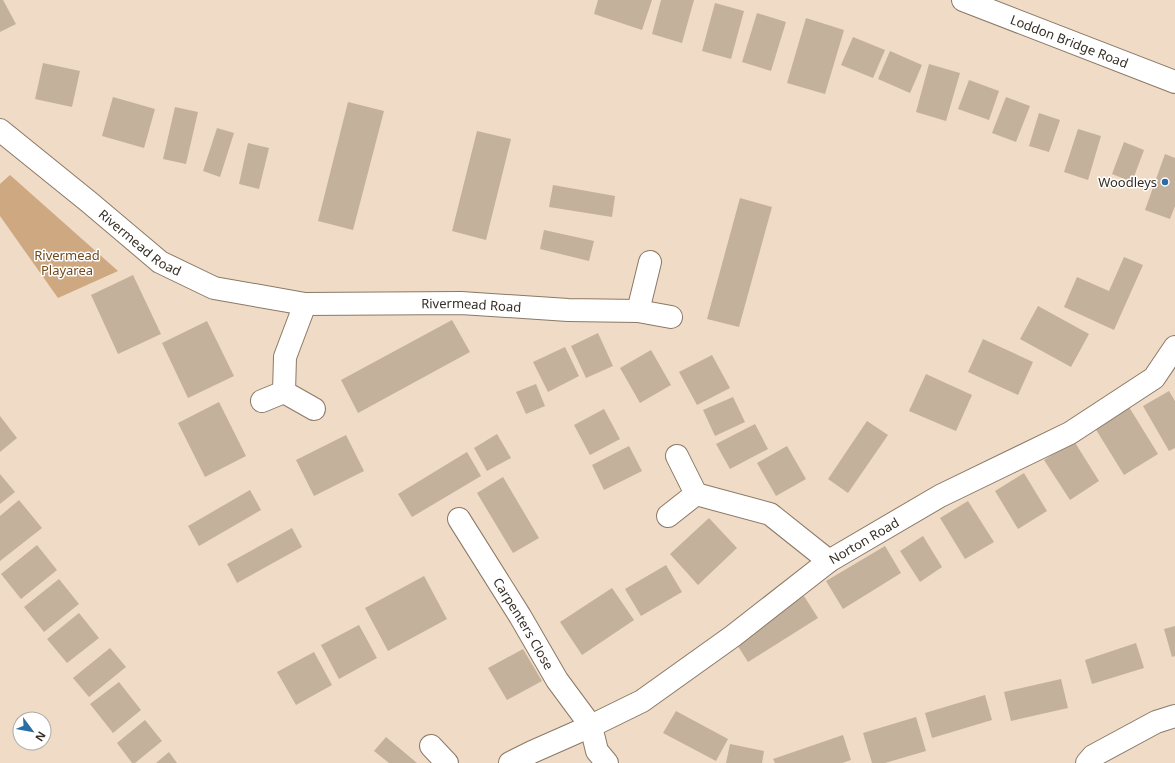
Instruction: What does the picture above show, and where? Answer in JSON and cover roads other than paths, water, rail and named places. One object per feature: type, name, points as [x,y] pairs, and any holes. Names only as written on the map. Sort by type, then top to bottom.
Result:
[{"type":"street","name":"Loddon Bridge Road","points":[[963,0],[1175,82]]},
{"type":"street","name":"Rivermead Road","points":[[0,130],[160,262],[214,288],[305,304],[461,302],[568,310],[638,311],[671,317]]},
{"type":"street","points":[[638,311],[650,262]]},
{"type":"street","points":[[284,392],[285,357],[305,304]]},
{"type":"street","name":"Norton Road","points":[[510,763],[592,726],[642,700],[733,636],[829,561],[940,496],[1070,433],[1154,378],[1175,347]]},
{"type":"street","points":[[262,401],[284,392]]},
{"type":"street","points":[[284,392],[314,409]]},
{"type":"street","points":[[677,456],[696,494],[770,514],[829,561]]},
{"type":"street","points":[[668,516],[696,494]]},
{"type":"street","name":"Carpenters Close","points":[[458,519],[520,616],[557,680],[592,726]]},
{"type":"street","points":[[1087,763],[1093,756],[1156,722],[1175,716]]},
{"type":"street","points":[[592,726],[597,751],[607,763]]},
{"type":"street","points":[[431,746],[447,763]]},
{"type":"place","name":"Woodleys","points":[[1165,182]]},
{"type":"park label","name":"Rivermead Playarea","points":[[67,262]]}]
